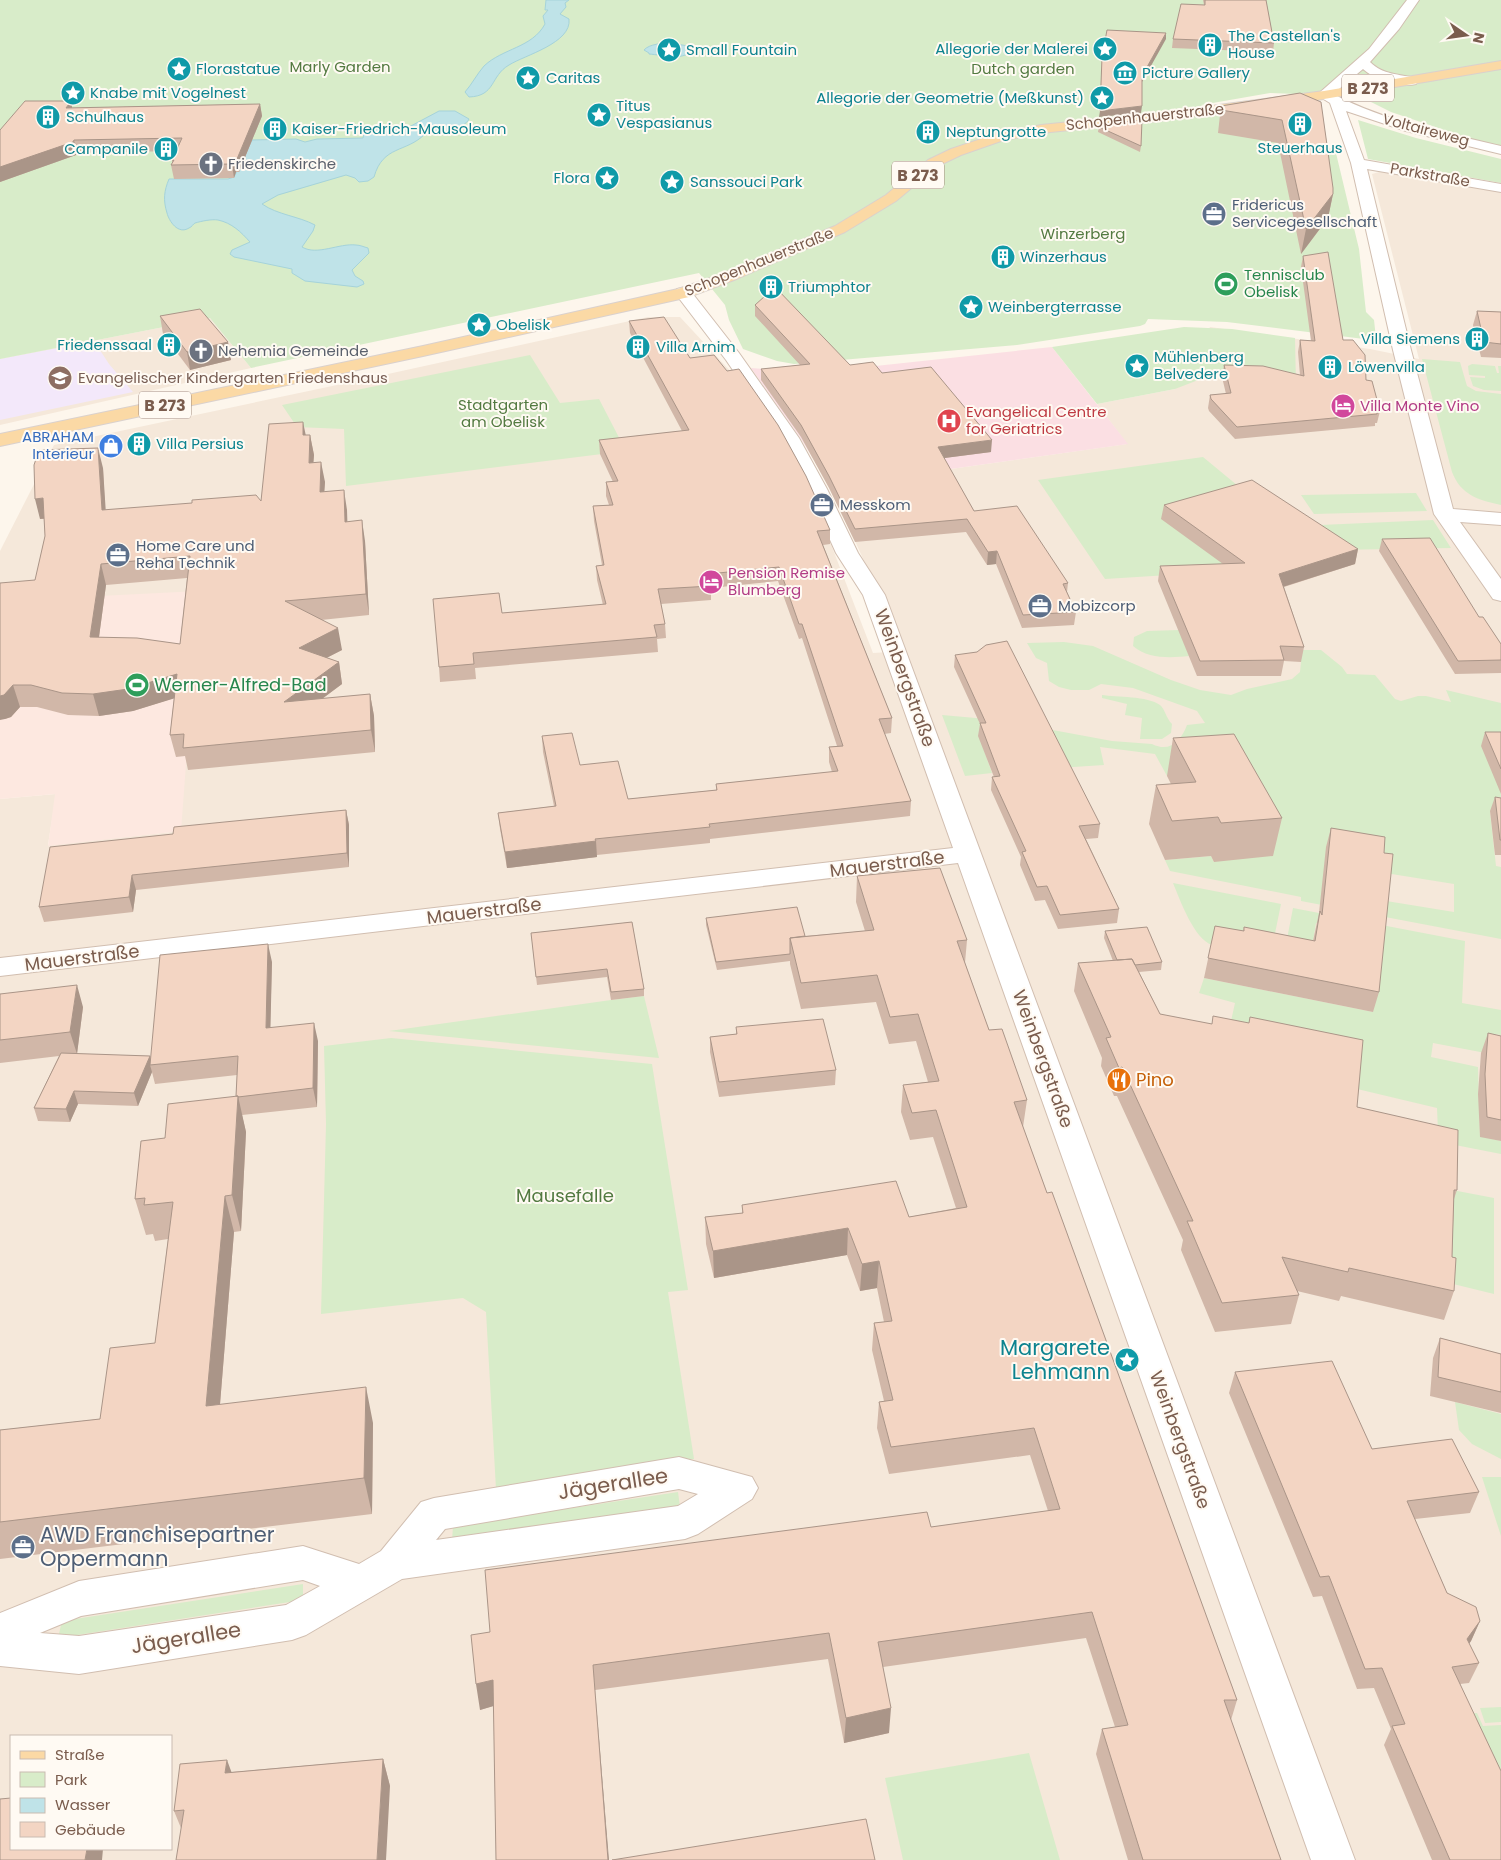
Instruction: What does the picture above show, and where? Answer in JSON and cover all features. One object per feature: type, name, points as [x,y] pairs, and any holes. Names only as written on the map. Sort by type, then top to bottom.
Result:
[{"type":"main road","name":"B 273","points":[[1330,98],[1501,65]]},
{"type":"main road","name":"Schopenhauerstraße","points":[[0,440],[414,353],[684,293],[728,277],[840,229],[891,198],[933,163],[982,142],[1041,129],[1330,98]]},
{"type":"street","points":[[1412,0],[1398,24],[1344,80],[1330,98],[1358,163],[1402,350],[1444,514],[1501,594]]},
{"type":"street","points":[[1363,61],[1368,69],[1376,74],[1394,80],[1411,81]]},
{"type":"street","name":"Voltaireweg","points":[[1330,98],[1402,125],[1501,150]]},
{"type":"street","name":"Parkstraße","points":[[1358,163],[1501,188]]},
{"type":"street","name":"Weinbergstraße","points":[[684,293],[733,357],[789,438],[817,489],[847,553],[874,594],[1333,1860]]},
{"type":"street","points":[[1444,514],[1501,519]]},
{"type":"street","name":"Mauerstraße","points":[[0,967],[968,854]]},
{"type":"street","name":"Jägerallee","points":[[0,1648],[79,1655],[292,1622],[395,1563],[434,1514],[679,1473],[739,1488],[685,1522],[395,1563]]},
{"type":"street","points":[[0,1631],[79,1599],[303,1563],[362,1582]]},
{"type":"shaded area","points":[[1386,170],[1501,190],[1501,1860],[0,1860],[0,799],[56,794],[48,845],[181,831],[0,601],[0,551],[54,445],[648,317],[680,317],[733,374],[825,529],[873,653],[905,651],[830,486],[1127,444],[1097,404],[1175,389],[1210,327],[1370,349],[1419,359],[1372,174]]},
{"type":"shaded area","points":[[210,318],[251,368],[0,425],[0,359]]},
{"type":"shaded area","name":"Evangelischer Kindergarten Friedenshaus","points":[[94,341],[109,364],[133,392],[0,420],[0,359]]},
{"type":"shaded area","name":"Evangelical Centre for Geriatrics","points":[[1052,347],[1128,444],[830,486],[801,439],[751,368],[810,373]]},
{"type":"shaded area","points":[[199,591],[181,831],[48,846],[55,794],[0,799],[0,601]]},
{"type":"green space","name":"Sanssouci Park","points":[[0,0],[1501,0],[1501,146],[1471,139],[1391,112],[1369,101],[1324,95],[1270,93],[1201,105],[1279,139],[1335,149],[1359,249],[1366,312],[1374,320],[1376,338],[1372,340],[1227,322],[1148,319],[1145,324],[1140,326],[1017,345],[794,364],[777,361],[743,349],[729,320],[725,305],[699,273],[251,368],[210,318],[0,359]]},
{"type":"green space","points":[[1358,120],[1416,138],[1501,159],[1501,183],[1368,159]]},
{"type":"green space","name":"Mühlenberg Belvedere","points":[[1184,327],[1232,329],[1295,338],[1296,386],[1249,378],[1222,377],[1219,372],[1175,389],[1097,404],[1052,347]]},
{"type":"green space","name":"Stadtgarten am Obelisk","points":[[530,355],[560,403],[599,399],[626,451],[346,486],[344,429],[297,427],[282,405]]},
{"type":"green space","points":[[1422,359],[1460,362],[1467,386],[1476,391],[1501,394],[1501,505],[1471,495],[1456,480],[1452,472]]},
{"type":"green space","points":[[1472,364],[1495,366],[1497,373],[1499,373],[1498,366],[1501,366],[1501,391],[1484,390],[1473,386],[1470,377],[1485,378],[1485,376],[1469,375],[1468,366]]},
{"type":"green space","points":[[1203,457],[1249,495],[1233,571],[1105,579],[1038,480]]},
{"type":"green space","points":[[1416,493],[1427,511],[1314,514],[1301,495]]},
{"type":"green space","points":[[1433,520],[1451,548],[1334,550],[1298,526]]},
{"type":"green space","points":[[1179,630],[1189,656],[1167,657],[1152,655],[1133,646],[1134,637],[1147,631]]},
{"type":"green space","points":[[1064,642],[1093,646],[1171,680],[1200,690],[1231,695],[1247,689],[1292,679],[1300,672],[1301,662],[1297,650],[1321,650],[1342,667],[1347,674],[1375,675],[1395,699],[1401,701],[1418,696],[1426,696],[1451,702],[1446,690],[1501,703],[1501,797],[1499,806],[1490,812],[1496,866],[1501,867],[1501,939],[1301,901],[1301,897],[1170,871],[1165,860],[1211,856],[1214,862],[1226,772],[1167,776],[1155,754],[1100,747],[1104,765],[1043,769],[979,736],[992,773],[965,776],[942,715],[998,720],[1112,741],[1152,744],[1164,747],[1174,744],[1182,736],[1187,725],[1205,723],[1197,711],[1133,688],[1101,684],[1089,690],[1071,690],[1059,687],[1049,681],[1047,663],[1036,658],[1027,643]],"holes":[[[1379,872],[1454,884],[1454,912],[1374,899]]]},
{"type":"green space","points":[[1102,695],[1140,698],[1155,702],[1160,705],[1172,724],[1171,733],[1162,739],[1140,739],[1142,718],[1125,715],[1127,704],[1102,698]]},
{"type":"green space","points":[[1173,883],[1281,904],[1271,953],[1227,949],[1205,941],[1188,918]]},
{"type":"green space","points":[[1293,908],[1465,941],[1462,1003],[1501,1010],[1501,1035],[1494,1034],[1496,1055],[1433,1043],[1431,1057],[1478,1067],[1480,1136],[1501,1141],[1501,1154],[1450,1144],[1438,1132],[1437,1108],[1353,1088],[1225,1048],[1235,1003],[1199,993],[1204,978],[1373,1012],[1381,935],[1316,923],[1311,954],[1285,949]]},
{"type":"green space","points":[[644,996],[659,1058],[389,1031],[611,1000]]},
{"type":"green space","name":"Mausefalle","points":[[391,1038],[652,1064],[688,1290],[668,1292],[694,1459],[496,1489],[486,1312],[463,1298],[321,1314],[326,1124],[324,1046]]},
{"type":"green space","points":[[1447,1189],[1494,1198],[1494,1294],[1445,1282]]},
{"type":"green space","points":[[1455,1402],[1501,1414],[1501,1459],[1472,1444],[1459,1430]]},
{"type":"green space","points":[[1482,1477],[1501,1477],[1501,1536]]},
{"type":"green space","points":[[678,1492],[680,1507],[452,1541],[453,1526]]},
{"type":"green space","points":[[303,1584],[303,1600],[58,1638],[62,1621]]},
{"type":"green space","points":[[1501,1707],[1501,1722],[1485,1723],[1480,1708]]},
{"type":"green space","points":[[1477,1713],[1483,1726],[1501,1725],[1501,1812],[1453,1715]]},
{"type":"green space","points":[[1029,1753],[1060,1860],[903,1860],[885,1778]]},
{"type":"water","points":[[546,0],[569,0],[565,3],[566,7],[560,14],[569,19],[568,27],[563,35],[546,47],[503,69],[484,93],[469,97],[465,92],[484,66],[500,55],[525,43],[539,32],[545,24],[543,16],[548,10],[545,10]]},
{"type":"water","name":"Small Fountain","points":[[671,43],[688,46],[693,51],[683,56],[671,57],[649,54],[644,50],[653,45]]},
{"type":"water","points":[[439,111],[455,111],[469,119],[462,126],[443,132],[425,134],[418,140],[389,154],[383,159],[374,177],[368,181],[359,182],[355,178],[346,175],[278,195],[262,204],[275,211],[315,225],[302,247],[321,250],[359,245],[368,248],[369,253],[352,270],[355,276],[363,281],[364,284],[357,287],[305,281],[292,273],[292,269],[234,257],[230,254],[232,250],[250,242],[240,231],[232,226],[223,221],[210,220],[195,223],[190,228],[181,230],[172,223],[168,216],[165,196],[169,179],[228,179],[234,177],[252,140],[296,139],[305,142],[317,139],[363,138],[364,133],[368,130],[409,127]]},
{"type":"building","points":[[1205,0],[1266,0],[1274,43],[1173,39],[1181,4],[1205,5]]},
{"type":"building","name":"Picture Gallery","points":[[1107,30],[1166,33],[1142,76],[1142,106],[1100,111],[1102,57]]},
{"type":"building","points":[[1300,93],[1321,102],[1333,188],[1333,194],[1306,229],[1282,120],[1221,110],[1221,106]]},
{"type":"building","points":[[25,101],[71,101],[66,108],[260,104],[237,159],[234,159],[232,164],[171,165],[182,138],[74,140],[73,142],[0,167],[0,130]]},
{"type":"building","points":[[1142,120],[1141,146],[1099,127],[1099,124]]},
{"type":"building","points":[[1328,252],[1343,340],[1353,340],[1365,355],[1366,380],[1372,381],[1380,411],[1377,411],[1377,414],[1237,427],[1211,399],[1210,395],[1231,393],[1224,365],[1263,366],[1304,376],[1300,340],[1315,341],[1303,256]]},
{"type":"building","points":[[775,287],[850,365],[873,362],[882,373],[931,367],[992,440],[938,447],[974,511],[1017,506],[1068,583],[1063,584],[1076,612],[1023,615],[997,551],[988,552],[967,519],[855,529],[801,425],[761,369],[810,364],[755,305]]},
{"type":"building","points":[[200,309],[228,342],[187,352],[160,316]]},
{"type":"building","points":[[1477,311],[1501,312],[1501,344],[1484,342]]},
{"type":"building","points":[[664,317],[690,358],[714,355],[727,371],[739,369],[778,425],[806,476],[830,530],[817,531],[892,718],[879,719],[911,801],[709,824],[710,827],[595,839],[596,841],[505,852],[498,813],[556,806],[542,736],[572,733],[580,765],[618,761],[628,799],[717,790],[716,784],[838,771],[829,747],[843,746],[802,624],[799,624],[779,567],[708,574],[711,586],[658,589],[665,624],[654,625],[657,637],[473,653],[474,664],[439,667],[433,599],[499,593],[502,613],[606,604],[596,566],[604,565],[593,506],[613,505],[606,482],[618,481],[599,440],[689,430],[629,321]]},
{"type":"building","points":[[303,422],[303,435],[310,435],[309,463],[321,462],[320,492],[344,490],[345,522],[362,520],[366,594],[285,601],[338,628],[299,648],[339,662],[284,702],[370,694],[371,730],[183,748],[184,734],[170,735],[177,674],[128,689],[93,694],[62,693],[31,685],[13,685],[4,695],[0,696],[0,583],[35,580],[45,536],[43,498],[35,499],[34,465],[39,450],[98,448],[102,510],[192,503],[192,500],[256,495],[261,501],[269,424]],"holes":[[[190,556],[180,644],[137,638],[90,637],[101,564]]]},
{"type":"building","points":[[1252,480],[1358,549],[1279,574],[1304,647],[1280,646],[1284,660],[1200,661],[1160,566],[1245,563],[1164,505]]},
{"type":"building","points":[[1430,538],[1479,617],[1483,617],[1501,644],[1501,660],[1458,661],[1382,539]]},
{"type":"building","points":[[1007,641],[1100,824],[1079,826],[1119,909],[1060,915],[1047,886],[1037,887],[1022,852],[1026,851],[992,777],[1000,776],[980,723],[986,723],[955,655],[977,652],[986,645]]},
{"type":"building","points":[[1485,732],[1501,732],[1501,769]]},
{"type":"building","points":[[1234,734],[1282,818],[1221,823],[1218,817],[1172,821],[1156,785],[1196,782],[1173,738]]},
{"type":"building","points":[[1495,797],[1501,798],[1501,840],[1500,840]]},
{"type":"building","points":[[346,810],[347,853],[132,875],[129,897],[39,907],[50,847],[173,834],[174,827]]},
{"type":"building","points":[[1331,828],[1385,837],[1384,853],[1393,854],[1379,992],[1208,958],[1215,926],[1244,931],[1244,927],[1315,941],[1320,911],[1322,915]]},
{"type":"building","points":[[940,868],[967,940],[957,941],[989,1030],[1002,1029],[1027,1100],[1014,1102],[1047,1193],[1052,1192],[1237,1700],[1224,1700],[1281,1860],[1143,1860],[1102,1729],[1128,1725],[1092,1612],[878,1642],[891,1708],[846,1718],[829,1633],[593,1665],[608,1860],[496,1860],[493,1680],[476,1684],[471,1635],[490,1632],[485,1570],[927,1512],[931,1527],[1060,1509],[1034,1428],[891,1447],[879,1402],[893,1400],[874,1323],[892,1321],[879,1261],[862,1264],[848,1228],[713,1251],[705,1217],[743,1213],[742,1205],[896,1181],[909,1217],[967,1207],[936,1110],[912,1113],[903,1085],[939,1081],[918,1014],[890,1017],[877,975],[801,983],[790,938],[874,930],[857,876]]},
{"type":"building","points":[[797,907],[805,936],[790,938],[790,954],[716,962],[706,918]]},
{"type":"building","points":[[632,922],[644,989],[611,992],[607,969],[536,977],[531,933]]},
{"type":"building","points":[[1147,927],[1162,962],[1135,965],[1132,959],[1117,960],[1105,931]]},
{"type":"building","points":[[268,944],[266,1028],[314,1023],[313,1088],[238,1097],[236,1096],[238,1056],[150,1065],[160,955]]},
{"type":"building","points":[[1132,959],[1160,1014],[1212,1024],[1213,1016],[1249,1023],[1250,1017],[1363,1040],[1357,1107],[1458,1130],[1457,1190],[1454,1190],[1452,1257],[1456,1258],[1454,1291],[1349,1268],[1348,1272],[1282,1257],[1299,1295],[1222,1303],[1187,1221],[1193,1221],[1122,1067],[1119,1068],[1106,1038],[1111,1037],[1078,963]]},
{"type":"building","points":[[77,985],[70,1032],[0,1040],[0,994]]},
{"type":"building","points":[[823,1019],[836,1070],[719,1082],[710,1037],[737,1034],[736,1027]]},
{"type":"building","points":[[1488,1033],[1501,1036],[1501,1120],[1487,1117],[1485,1074]]},
{"type":"building","points":[[61,1053],[150,1056],[134,1093],[74,1091],[66,1109],[34,1108]]},
{"type":"building","points":[[238,1096],[232,1195],[225,1196],[206,1406],[366,1387],[364,1478],[0,1522],[0,1430],[100,1419],[110,1348],[155,1343],[173,1202],[144,1205],[145,1198],[135,1199],[141,1141],[165,1138],[168,1104]]},
{"type":"building","points":[[1440,1338],[1501,1354],[1501,1392],[1438,1377]]},
{"type":"building","points":[[1332,1361],[1372,1449],[1452,1439],[1479,1492],[1407,1501],[1447,1593],[1476,1607],[1480,1621],[1467,1639],[1479,1663],[1452,1667],[1501,1771],[1501,1860],[1450,1860],[1392,1726],[1405,1724],[1382,1668],[1365,1669],[1329,1576],[1320,1577],[1235,1372]]},
{"type":"building","points":[[383,1759],[377,1860],[176,1860],[184,1810],[174,1811],[180,1764],[227,1760],[225,1773]]},
{"type":"building","points":[[10,1798],[10,1850],[87,1850],[85,1860],[0,1860],[0,1799]]},
{"type":"building","points":[[866,1819],[875,1860],[612,1860]]},
{"type":"place","name":"The Castellan's House","points":[[1210,45]]},
{"type":"place","name":"Allegorie der Malerei","points":[[1105,49]]},
{"type":"place","name":"Small Fountain","points":[[669,50]]},
{"type":"place","name":"Florastatue","points":[[179,69]]},
{"type":"place","name":"Picture Gallery","points":[[1125,73]]},
{"type":"place","name":"Caritas","points":[[528,78]]},
{"type":"place","name":"Knabe mit Vogelnest","points":[[73,93]]},
{"type":"place","name":"Allegorie der Geometrie (Meßkunst)","points":[[1102,98]]},
{"type":"place","name":"Titus Vespasianus","points":[[599,115]]},
{"type":"place","name":"Schulhaus","points":[[48,117]]},
{"type":"place","name":"Steuerhaus","points":[[1300,124]]},
{"type":"place","name":"Kaiser-Friedrich-Mausoleum","points":[[275,129]]},
{"type":"place","name":"Neptungrotte","points":[[928,132]]},
{"type":"place","name":"Campanile","points":[[166,149]]},
{"type":"place","name":"Friedenskirche","points":[[211,164]]},
{"type":"place","name":"Flora","points":[[607,178]]},
{"type":"place","name":"Sanssouci Park","points":[[672,182]]},
{"type":"place","name":"Fridericus Servicegesellschaft","points":[[1214,214]]},
{"type":"place","name":"Winzerhaus","points":[[1003,257]]},
{"type":"place","name":"Tennisclub Obelisk","points":[[1226,284]]},
{"type":"place","name":"Triumphtor","points":[[771,287]]},
{"type":"place","name":"Weinbergterrasse","points":[[971,307]]},
{"type":"place","name":"Obelisk","points":[[479,325]]},
{"type":"place","name":"Villa Siemens","points":[[1477,339]]},
{"type":"place","name":"Friedenssaal","points":[[169,345]]},
{"type":"place","name":"Villa Arnim","points":[[638,347]]},
{"type":"place","name":"Nehemia Gemeinde","points":[[201,351]]},
{"type":"place","name":"Mühlenberg Belvedere","points":[[1137,366]]},
{"type":"place","name":"Löwenvilla","points":[[1330,367]]},
{"type":"place","name":"Evangelischer Kindergarten Friedenshaus","points":[[60,378]]},
{"type":"place","name":"Villa Monte Vino","points":[[1343,406]]},
{"type":"place","name":"Evangelical Centre for Geriatrics","points":[[949,421]]},
{"type":"place","name":"Villa Persius","points":[[139,444]]},
{"type":"place","name":"ABRAHAM Interieur","points":[[111,446]]},
{"type":"place","name":"Messkom","points":[[822,505]]},
{"type":"place","name":"Home Care und Reha Technik","points":[[118,555]]},
{"type":"place","name":"Pension Remise Blumberg","points":[[711,582]]},
{"type":"place","name":"Mobizcorp","points":[[1040,606]]},
{"type":"place","name":"Werner-Alfred-Bad","points":[[137,685]]},
{"type":"place","name":"Pino","points":[[1119,1080]]},
{"type":"place","name":"Margarete Lehmann","points":[[1127,1360]]},
{"type":"place","name":"AWD Franchisepartner Oppermann","points":[[23,1547]]},
{"type":"park label","name":"Marly Garden","points":[[340,67]]},
{"type":"park label","name":"Dutch garden","points":[[1023,69]]},
{"type":"park label","name":"Winzerberg","points":[[1083,234]]}]
